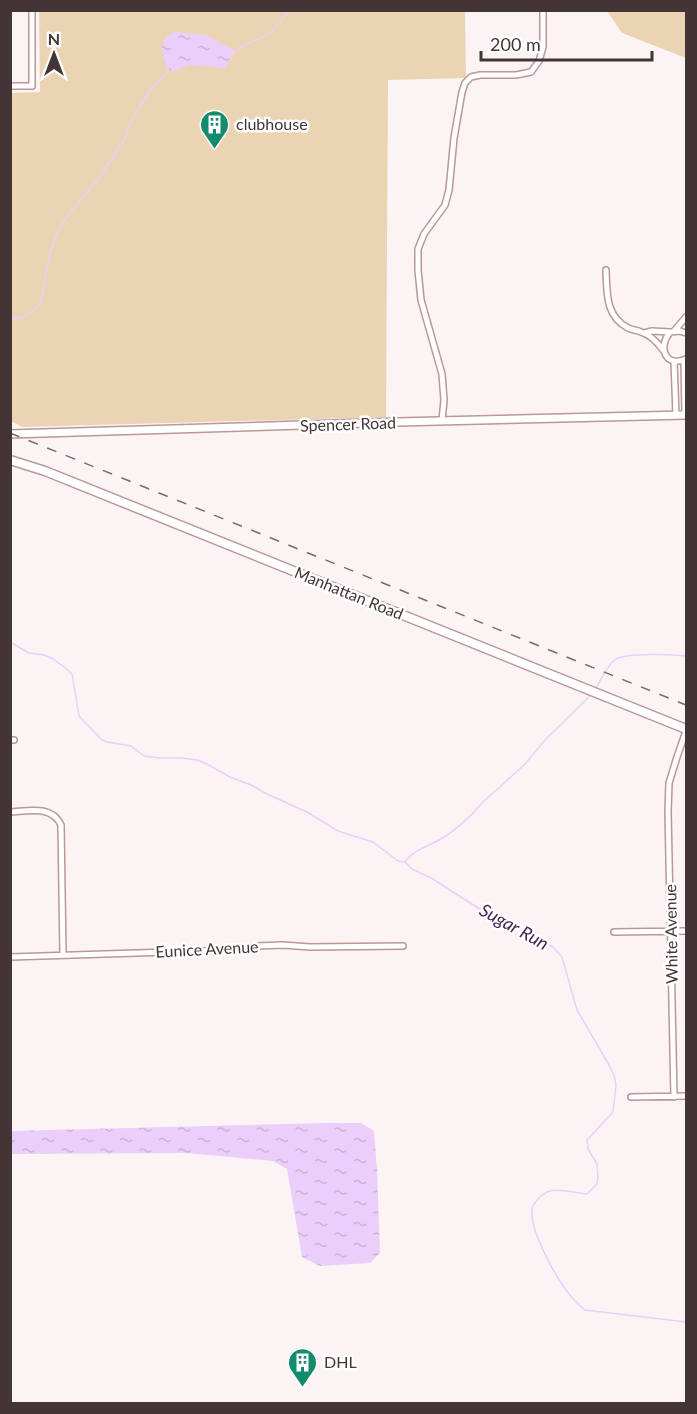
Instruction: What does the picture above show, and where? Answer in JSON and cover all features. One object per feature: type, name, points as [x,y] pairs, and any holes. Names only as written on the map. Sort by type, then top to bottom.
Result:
[{"type":"main road","name":"Manhattan Road","points":[[10,460],[45,471],[687,730]]},
{"type":"street","points":[[10,86],[32,86],[32,10]]},
{"type":"street","points":[[442,421],[444,400],[442,374],[421,300],[418,249],[424,234],[445,204],[449,190],[454,138],[465,84],[471,77],[480,75],[516,75],[531,72],[539,61],[543,47],[543,10]]},
{"type":"street","points":[[606,270],[609,307],[620,322],[644,333],[658,344],[668,358],[674,361],[685,360],[686,415]]},
{"type":"street","points":[[663,350],[664,340],[687,317]]},
{"type":"street","points":[[644,333],[652,331],[687,333]]},
{"type":"street","points":[[674,361],[676,415]]},
{"type":"street","name":"Spencer Road","points":[[10,434],[686,415]]},
{"type":"street","name":"White Avenue","points":[[674,1096],[668,811],[669,783],[687,730]]},
{"type":"street","points":[[10,812],[40,811],[55,814],[61,825],[63,955]]},
{"type":"street","points":[[614,932],[687,931]]},
{"type":"street","name":"Eunice Avenue","points":[[10,957],[232,950],[283,945],[403,946]]},
{"type":"street","points":[[631,1097],[687,1096]]},
{"type":"shaded area","points":[[39,11],[465,11],[466,78],[388,80],[386,417],[22,427],[11,421],[10,93],[40,92]]},
{"type":"shaded area","points":[[607,11],[686,11],[686,58],[622,33]]},
{"type":"water","points":[[174,32],[206,35],[235,53],[226,68],[190,65],[171,72],[164,58],[162,46],[165,39]]},
{"type":"water","points":[[361,1123],[374,1131],[380,1253],[370,1263],[320,1266],[302,1257],[287,1169],[273,1161],[187,1153],[11,1154],[11,1131]]},
{"type":"waterway","points":[[235,51],[261,38],[290,10]]},
{"type":"waterway","points":[[10,320],[26,316],[39,306],[50,252],[59,228],[113,157],[150,90],[169,70]]},
{"type":"waterway","name":"Sugar Run","points":[[10,642],[29,653],[53,659],[72,674],[79,716],[102,740],[131,746],[144,756],[197,760],[207,764],[307,812],[338,831],[373,842],[398,861],[405,862],[412,869],[431,878],[486,913],[553,947],[562,957],[577,1010],[609,1065],[616,1085],[613,1112],[587,1140],[588,1149],[597,1164],[597,1184],[587,1194],[563,1190],[547,1192],[539,1198],[532,1210],[535,1229],[549,1263],[561,1283],[585,1310],[686,1322]]},
{"type":"waterway","points":[[595,690],[612,662],[621,657],[661,654],[686,656]]},
{"type":"waterway","points":[[405,861],[418,850],[446,836],[466,820],[525,764],[546,739],[592,694]]},
{"type":"railway","points":[[10,433],[686,705]]},
{"type":"place","name":"clubhouse","points":[[215,150]]},
{"type":"place","name":"DHL","points":[[303,1388]]}]
